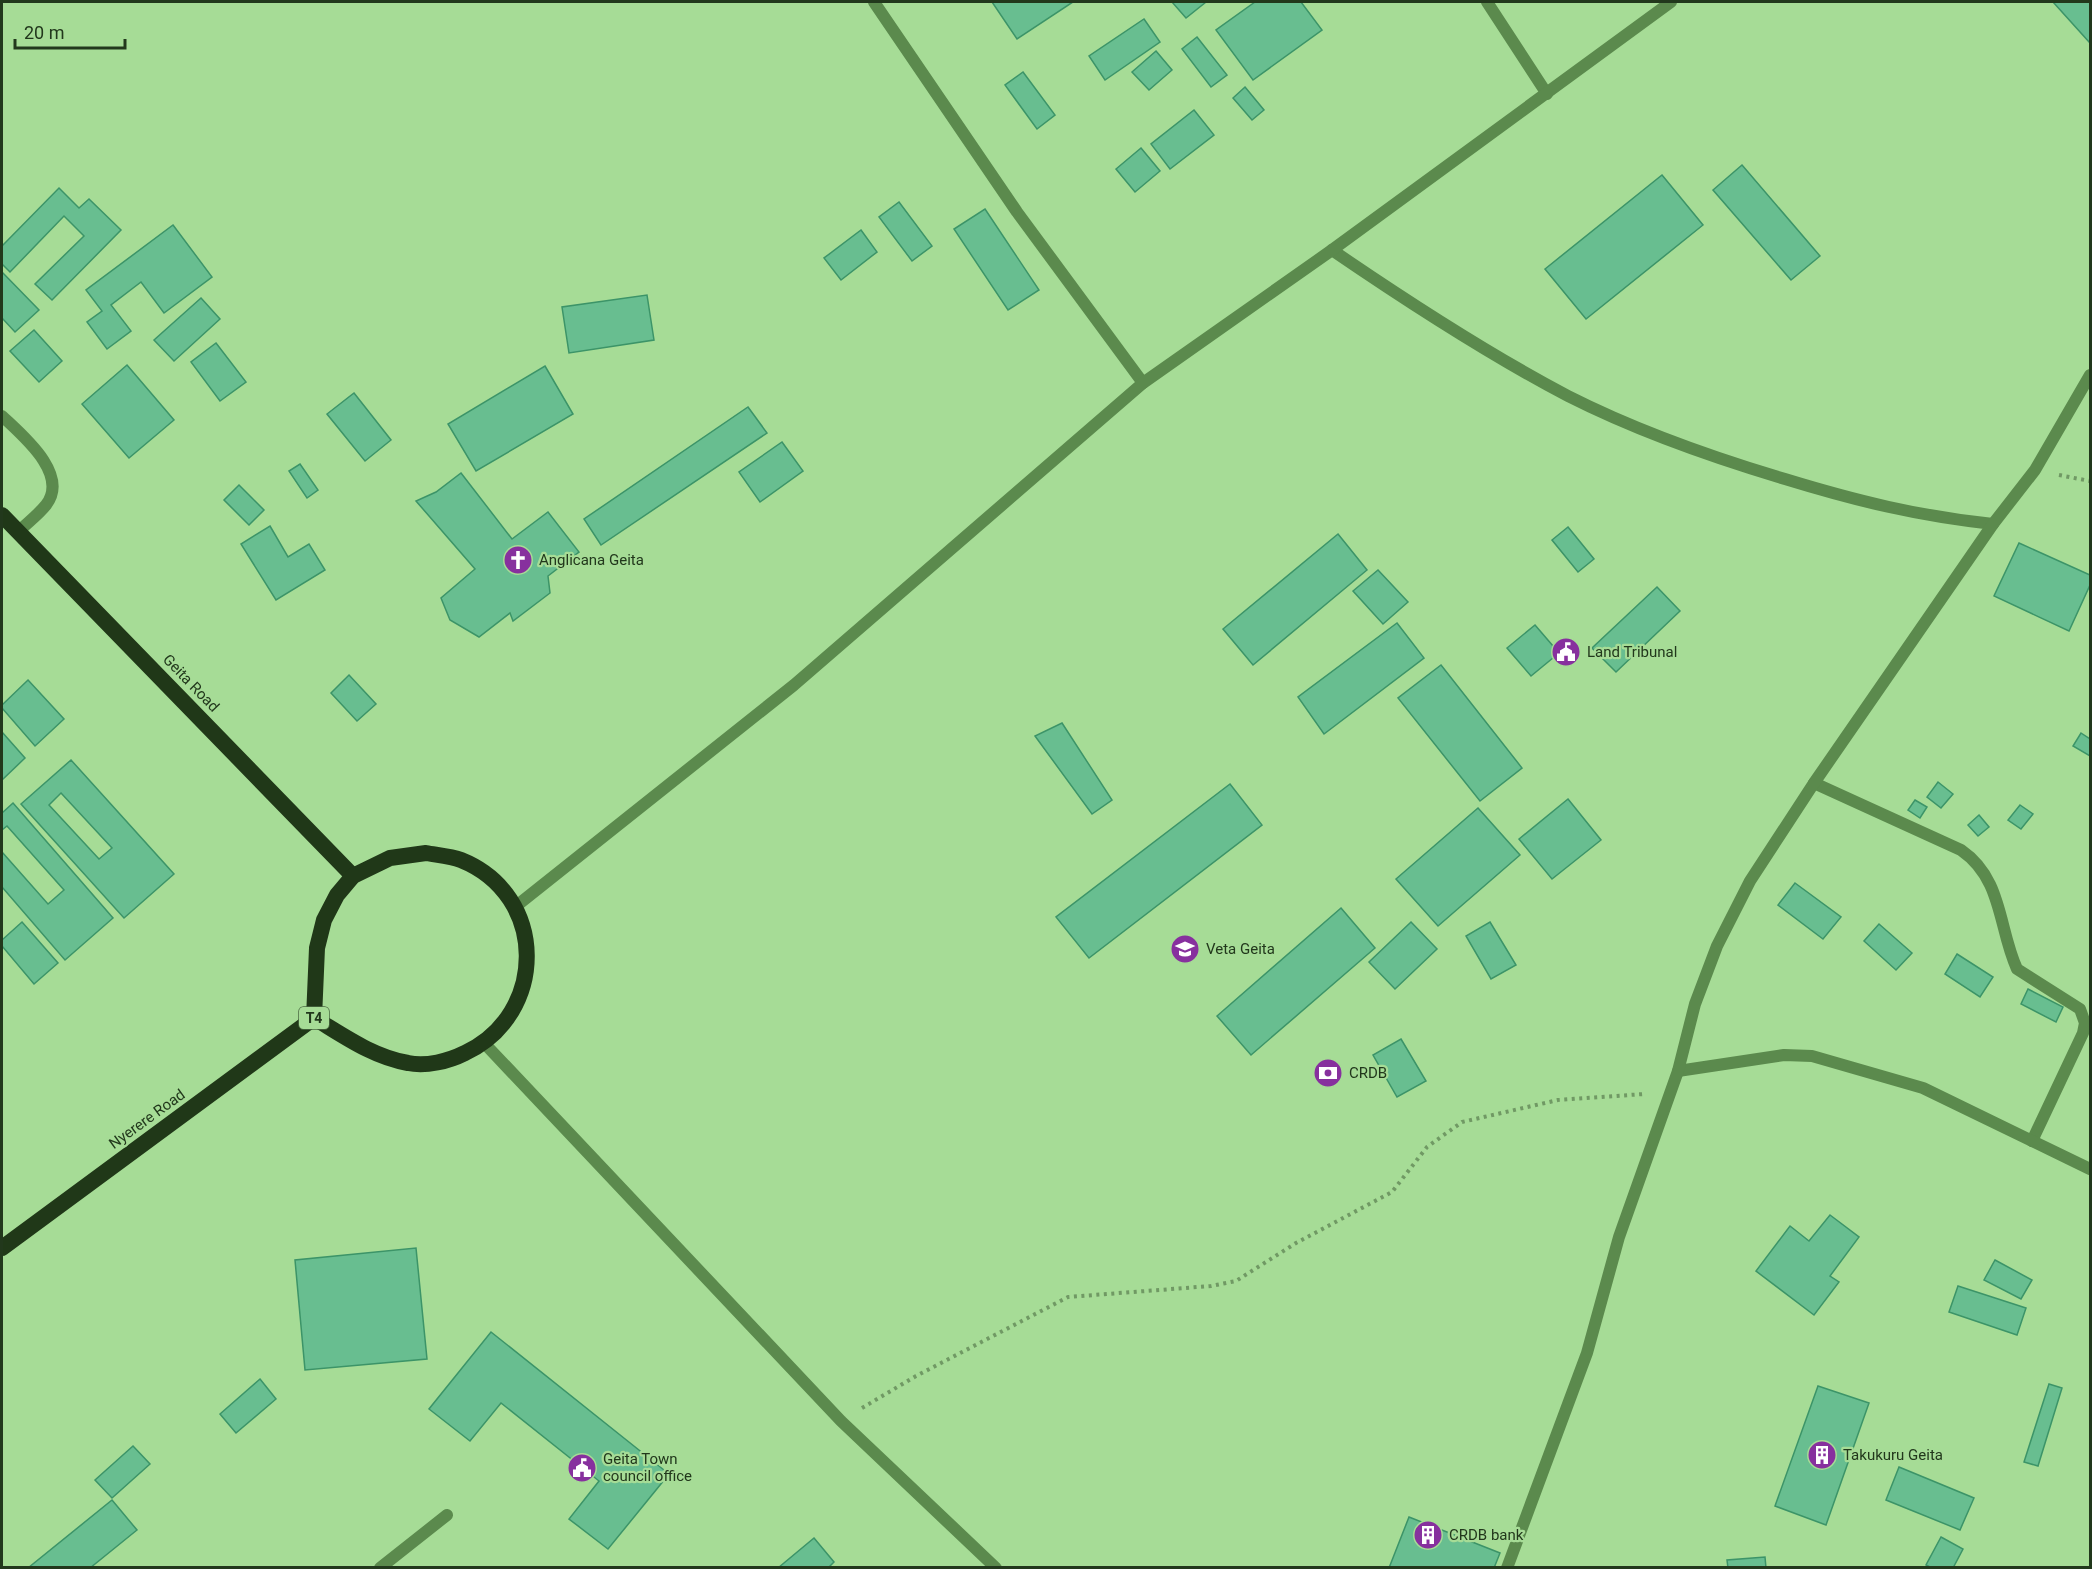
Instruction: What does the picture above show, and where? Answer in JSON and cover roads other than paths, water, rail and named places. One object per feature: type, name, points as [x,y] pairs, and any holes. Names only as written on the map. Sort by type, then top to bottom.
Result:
[{"type":"highway","name":"Geita Road","points":[[2,515],[353,876]]},
{"type":"highway","name":"T4","points":[[426,853],[461,860],[492,879],[515,907],[528,943],[526,981],[511,1016],[485,1044],[450,1061],[410,1064],[372,1053],[314,1018],[316,948],[324,920],[338,895],[353,876],[390,858],[426,853]]},
{"type":"highway","name":"Nyerere Road","points":[[2,1248],[314,1018]]},
{"type":"street","points":[[874,2],[1017,212],[1143,383]]},
{"type":"street","points":[[1487,2],[1547,94]]},
{"type":"street","points":[[515,907],[794,685],[1143,383],[1332,250],[1671,2]]},
{"type":"street","points":[[1332,250],[1431,317],[1569,396],[1704,455],[1873,506],[1934,518],[1993,524]]},
{"type":"street","points":[[1507,1568],[1587,1353],[1619,1237],[1678,1071],[1695,1004],[1717,946],[1750,881],[1814,783],[1993,524],[2035,471],[2091,375]]},
{"type":"street","points":[[2,416],[32,444],[48,471],[53,490],[46,505],[18,532]]},
{"type":"street","points":[[1814,783],[1961,850],[1975,860],[1983,869],[1994,892],[2017,969],[2080,1009],[2085,1023],[2083,1033],[2032,1141]]},
{"type":"street","points":[[485,1044],[841,1421],[996,1568]]},
{"type":"street","points":[[1678,1071],[1784,1055],[1812,1056],[1923,1088],[2091,1169]]},
{"type":"street","points":[[380,1568],[447,1515]]},
{"type":"place","name":"Anglicana Geita","points":[[518,560]]},
{"type":"place","name":"Land Tribunal","points":[[1566,652]]},
{"type":"place","name":"Veta Geita","points":[[1185,949]]},
{"type":"place","name":"CRDB","points":[[1328,1073]]},
{"type":"place","name":"Takukuru Geita","points":[[1822,1455]]},
{"type":"place","name":"Geita Town council office","points":[[582,1468]]},
{"type":"place","name":"CRDB bank","points":[[1428,1535]]}]
